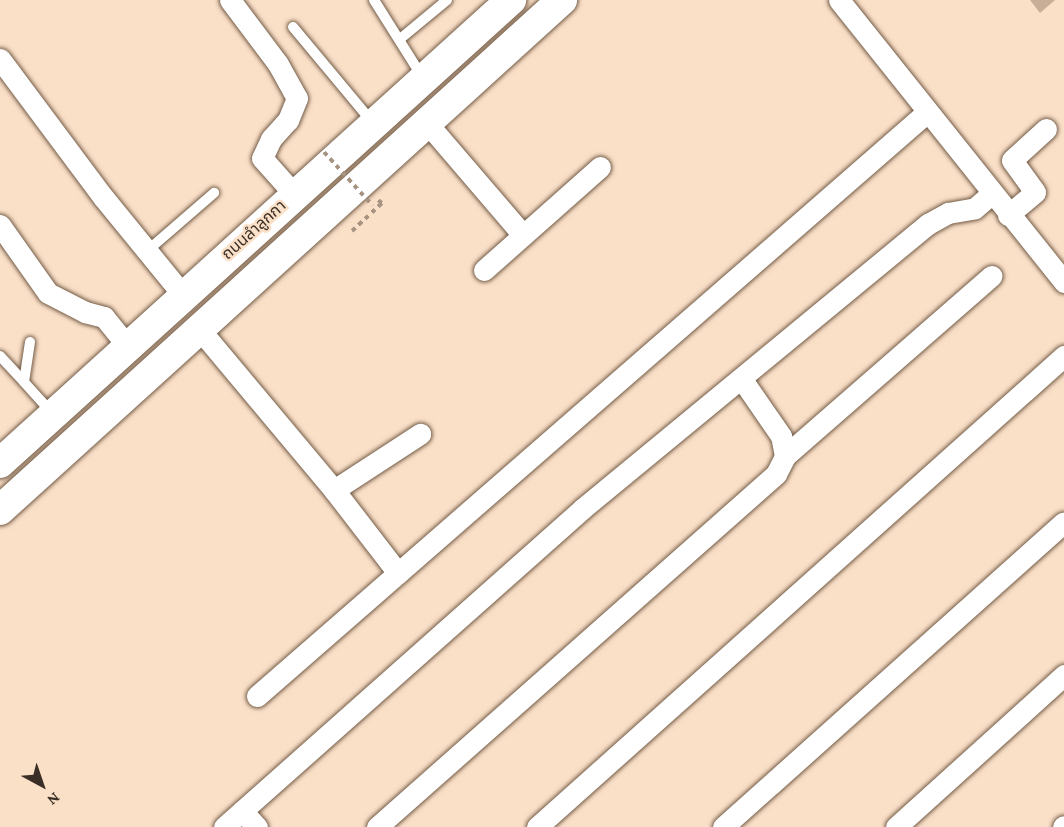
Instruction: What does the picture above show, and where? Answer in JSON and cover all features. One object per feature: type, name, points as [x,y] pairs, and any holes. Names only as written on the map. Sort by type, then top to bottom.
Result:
[{"type":"main road","name":"ถนนลำลูกกา","points":[[0,463],[54,416],[127,345],[509,0]]},
{"type":"main road","points":[[0,510],[201,331],[562,0]]},
{"type":"main road","points":[[0,492],[168,343],[201,331]]},
{"type":"street","points":[[230,0],[278,64],[297,98],[288,120],[271,139],[262,158],[294,194]]},
{"type":"street","points":[[839,0],[926,113],[1064,282]]},
{"type":"street","points":[[0,59],[183,295]]},
{"type":"street","points":[[258,696],[926,113]]},
{"type":"street","points":[[427,123],[522,234]]},
{"type":"street","points":[[1008,215],[1035,192],[1012,160],[1046,129]]},
{"type":"street","points":[[484,270],[600,167]]},
{"type":"street","points":[[224,827],[582,509],[928,224],[948,213],[975,208],[991,194]]},
{"type":"street","points":[[0,225],[48,293],[85,312],[104,317],[127,345]]},
{"type":"street","points":[[377,827],[776,474],[785,456],[991,276]]},
{"type":"street","points":[[201,331],[334,490],[398,573]]},
{"type":"street","points":[[537,827],[1064,356]]},
{"type":"street","points":[[741,378],[782,435],[785,456]]},
{"type":"street","points":[[334,490],[420,434]]},
{"type":"street","points":[[723,827],[1064,522]]},
{"type":"street","points":[[896,827],[1064,675]]},
{"type":"street","points":[[242,811],[257,827]]},
{"type":"lane","points":[[374,0],[423,78]]},
{"type":"lane","points":[[399,39],[447,0]]},
{"type":"lane","points":[[293,27],[373,123]]},
{"type":"lane","points":[[147,251],[214,193]]},
{"type":"lane","points":[[24,382],[30,342]]},
{"type":"lane","points":[[0,356],[54,416]]},
{"type":"path","points":[[324,152],[372,205]]},
{"type":"path","points":[[351,231],[380,201]]},
{"type":"building","points":[[1030,0],[1055,0],[1040,13]]}]
